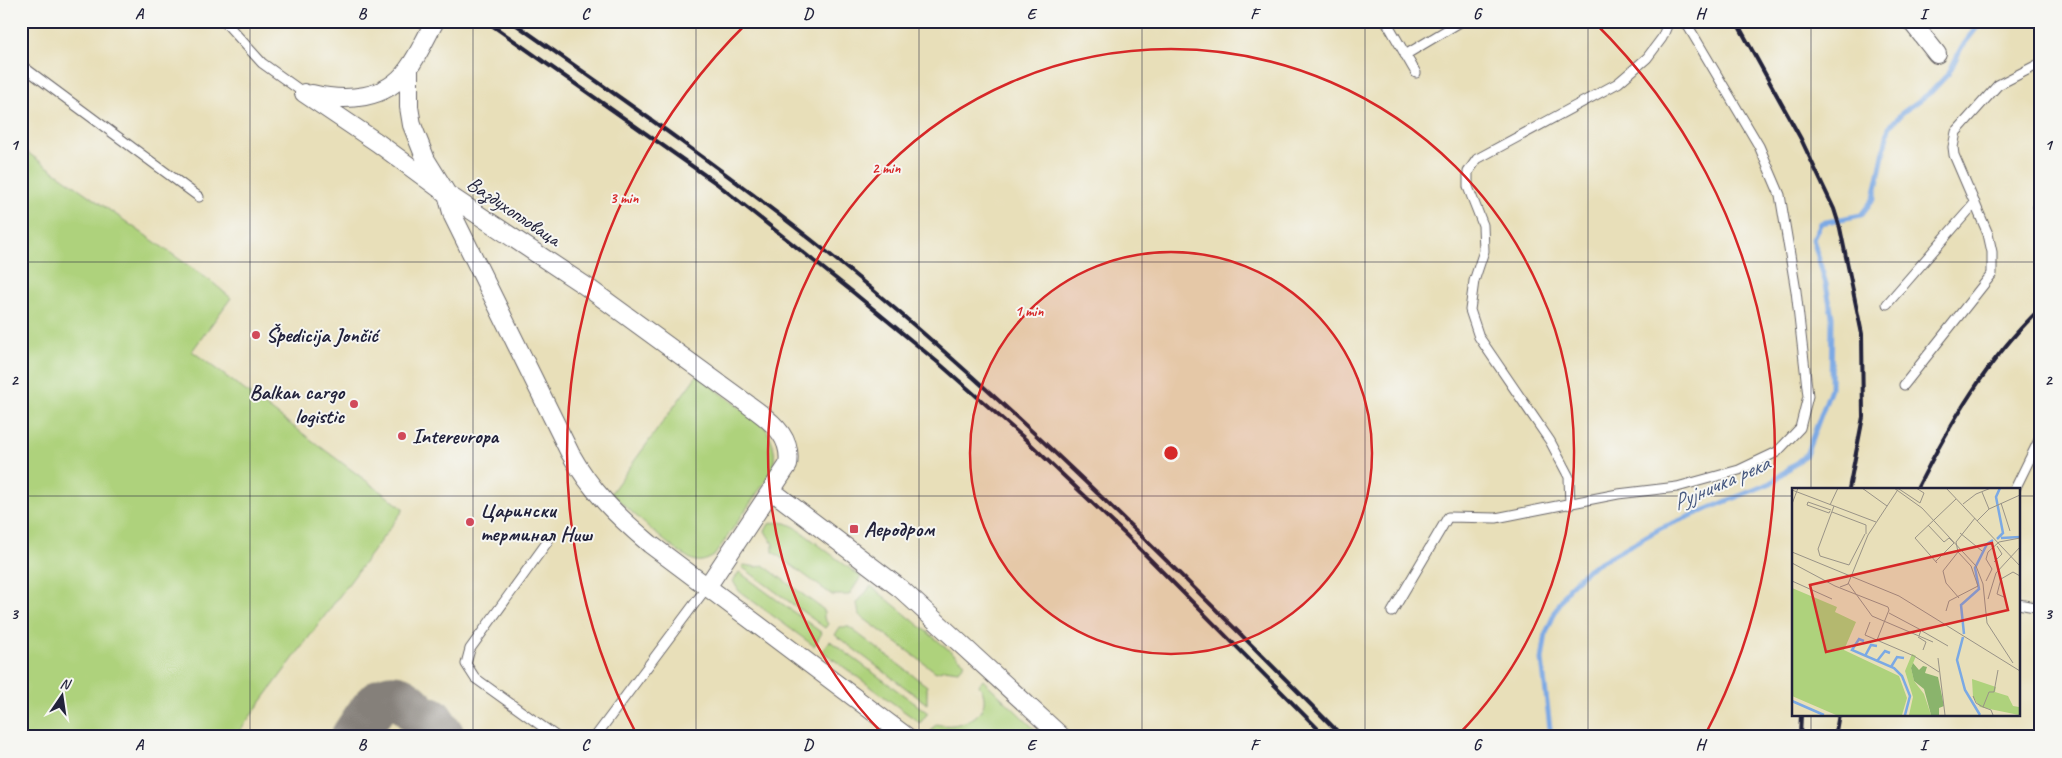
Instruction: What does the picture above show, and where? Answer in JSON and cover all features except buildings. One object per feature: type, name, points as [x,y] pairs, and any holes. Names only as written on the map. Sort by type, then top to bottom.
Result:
[{"type":"street","points":[[304,92],[346,100],[367,97],[386,88],[409,69],[435,21]]},
{"type":"street","points":[[1911,21],[1937,54]]},
{"type":"street","points":[[409,69],[409,107],[412,125],[426,160],[447,194],[453,216],[581,472],[617,516],[707,587],[907,737]]},
{"type":"street","name":"Ваздухопловаца","points":[[304,92],[447,194],[587,287],[758,411],[777,427],[786,440],[788,466],[707,587]]},
{"type":"street","points":[[772,491],[901,588],[1062,737]]},
{"type":"lane","points":[[224,21],[262,64],[304,92]]},
{"type":"lane","points":[[1386,21],[1416,73]]},
{"type":"lane","points":[[1405,55],[1462,21]]},
{"type":"lane","points":[[1570,505],[1569,477],[1550,441],[1479,337],[1470,310],[1474,281],[1484,251],[1482,225],[1468,187],[1468,172],[1478,159],[1618,83],[1647,58],[1662,38],[1669,21]]},
{"type":"lane","points":[[1392,612],[1448,517],[1496,518],[1570,505],[1618,494],[1677,487],[1739,470],[1777,452],[1800,428],[1808,396],[1796,291],[1780,196],[1759,146],[1685,21]]},
{"type":"lane","points":[[1904,386],[1992,274],[1990,243],[1975,203],[1956,162],[1953,147],[1956,132],[1998,85],[2041,64]]},
{"type":"lane","points":[[21,65],[199,197]]},
{"type":"lane","points":[[1887,304],[1975,203]]},
{"type":"lane","points":[[2015,488],[2041,436]]},
{"type":"lane","points":[[548,541],[470,649],[466,664],[475,678],[558,737]]},
{"type":"lane","points":[[595,737],[707,587]]},
{"type":"lane","points":[[2020,604],[2041,608]]},
{"type":"green space","points":[[21,148],[212,282],[231,298],[192,351],[404,509],[235,737],[21,737]]},
{"type":"green space","points":[[697,375],[765,427],[771,439],[774,452],[774,464],[769,476],[714,556],[699,561],[688,557],[665,541],[611,493]]},
{"type":"green space","points":[[777,522],[795,527],[861,577],[849,595],[832,595],[773,552],[773,544],[765,531],[769,524]]},
{"type":"green space","points":[[744,565],[757,567],[763,565],[824,610],[824,618],[828,624],[825,628],[742,567]]},
{"type":"green space","points":[[739,572],[822,633],[814,646],[739,591],[733,581]]},
{"type":"green space","points":[[871,586],[965,663],[958,671],[945,669],[936,672],[859,615],[857,603]]},
{"type":"green space","points":[[840,627],[849,627],[927,686],[927,704],[835,635]]},
{"type":"green space","points":[[830,641],[928,713],[920,723],[822,651]]},
{"type":"green space","points":[[983,680],[1043,737],[933,737],[929,734],[936,724],[956,725],[974,718],[980,712],[984,704],[984,695],[979,685]]},
{"type":"waterway","name":"Рујничка река","points":[[1551,737],[1542,660],[1546,633],[1569,587],[1588,569],[1661,528],[1771,483],[1806,455],[1831,388],[1832,316],[1826,284],[1813,239],[1821,223],[1861,215],[1874,198],[1889,127],[1902,113],[1931,92],[1949,73],[1961,48],[1982,21]]},
{"type":"taxiway","points":[[353,737],[372,709],[378,703],[392,697],[406,702],[423,719],[431,719],[442,735]]},
{"type":"railway","points":[[486,21],[716,183],[941,365],[1023,437],[1126,535],[1326,737]]},
{"type":"railway","points":[[511,21],[671,134],[750,193],[828,253],[896,309],[1028,427],[1092,488],[1343,737]]},
{"type":"railway","points":[[1736,21],[1801,139],[1834,209],[1840,228],[1862,334],[1863,417],[1849,488]]},
{"type":"railway","points":[[1918,488],[1942,441],[1971,393],[2004,348],[2041,308]]},
{"type":"railway","points":[[1800,737],[1801,716]]},
{"type":"railway","points":[[1835,737],[1839,716]]},
{"type":"place","name":"Špedicija Jončić","points":[[256,335]]},
{"type":"place","name":"Balkan cargo logistic","points":[[354,404]]},
{"type":"place","name":"Intereuropa","points":[[402,436]]},
{"type":"place","name":"Царински терминал Ниш","points":[[470,522]]},
{"type":"place","name":"Аеродром","points":[[854,529]]}]
